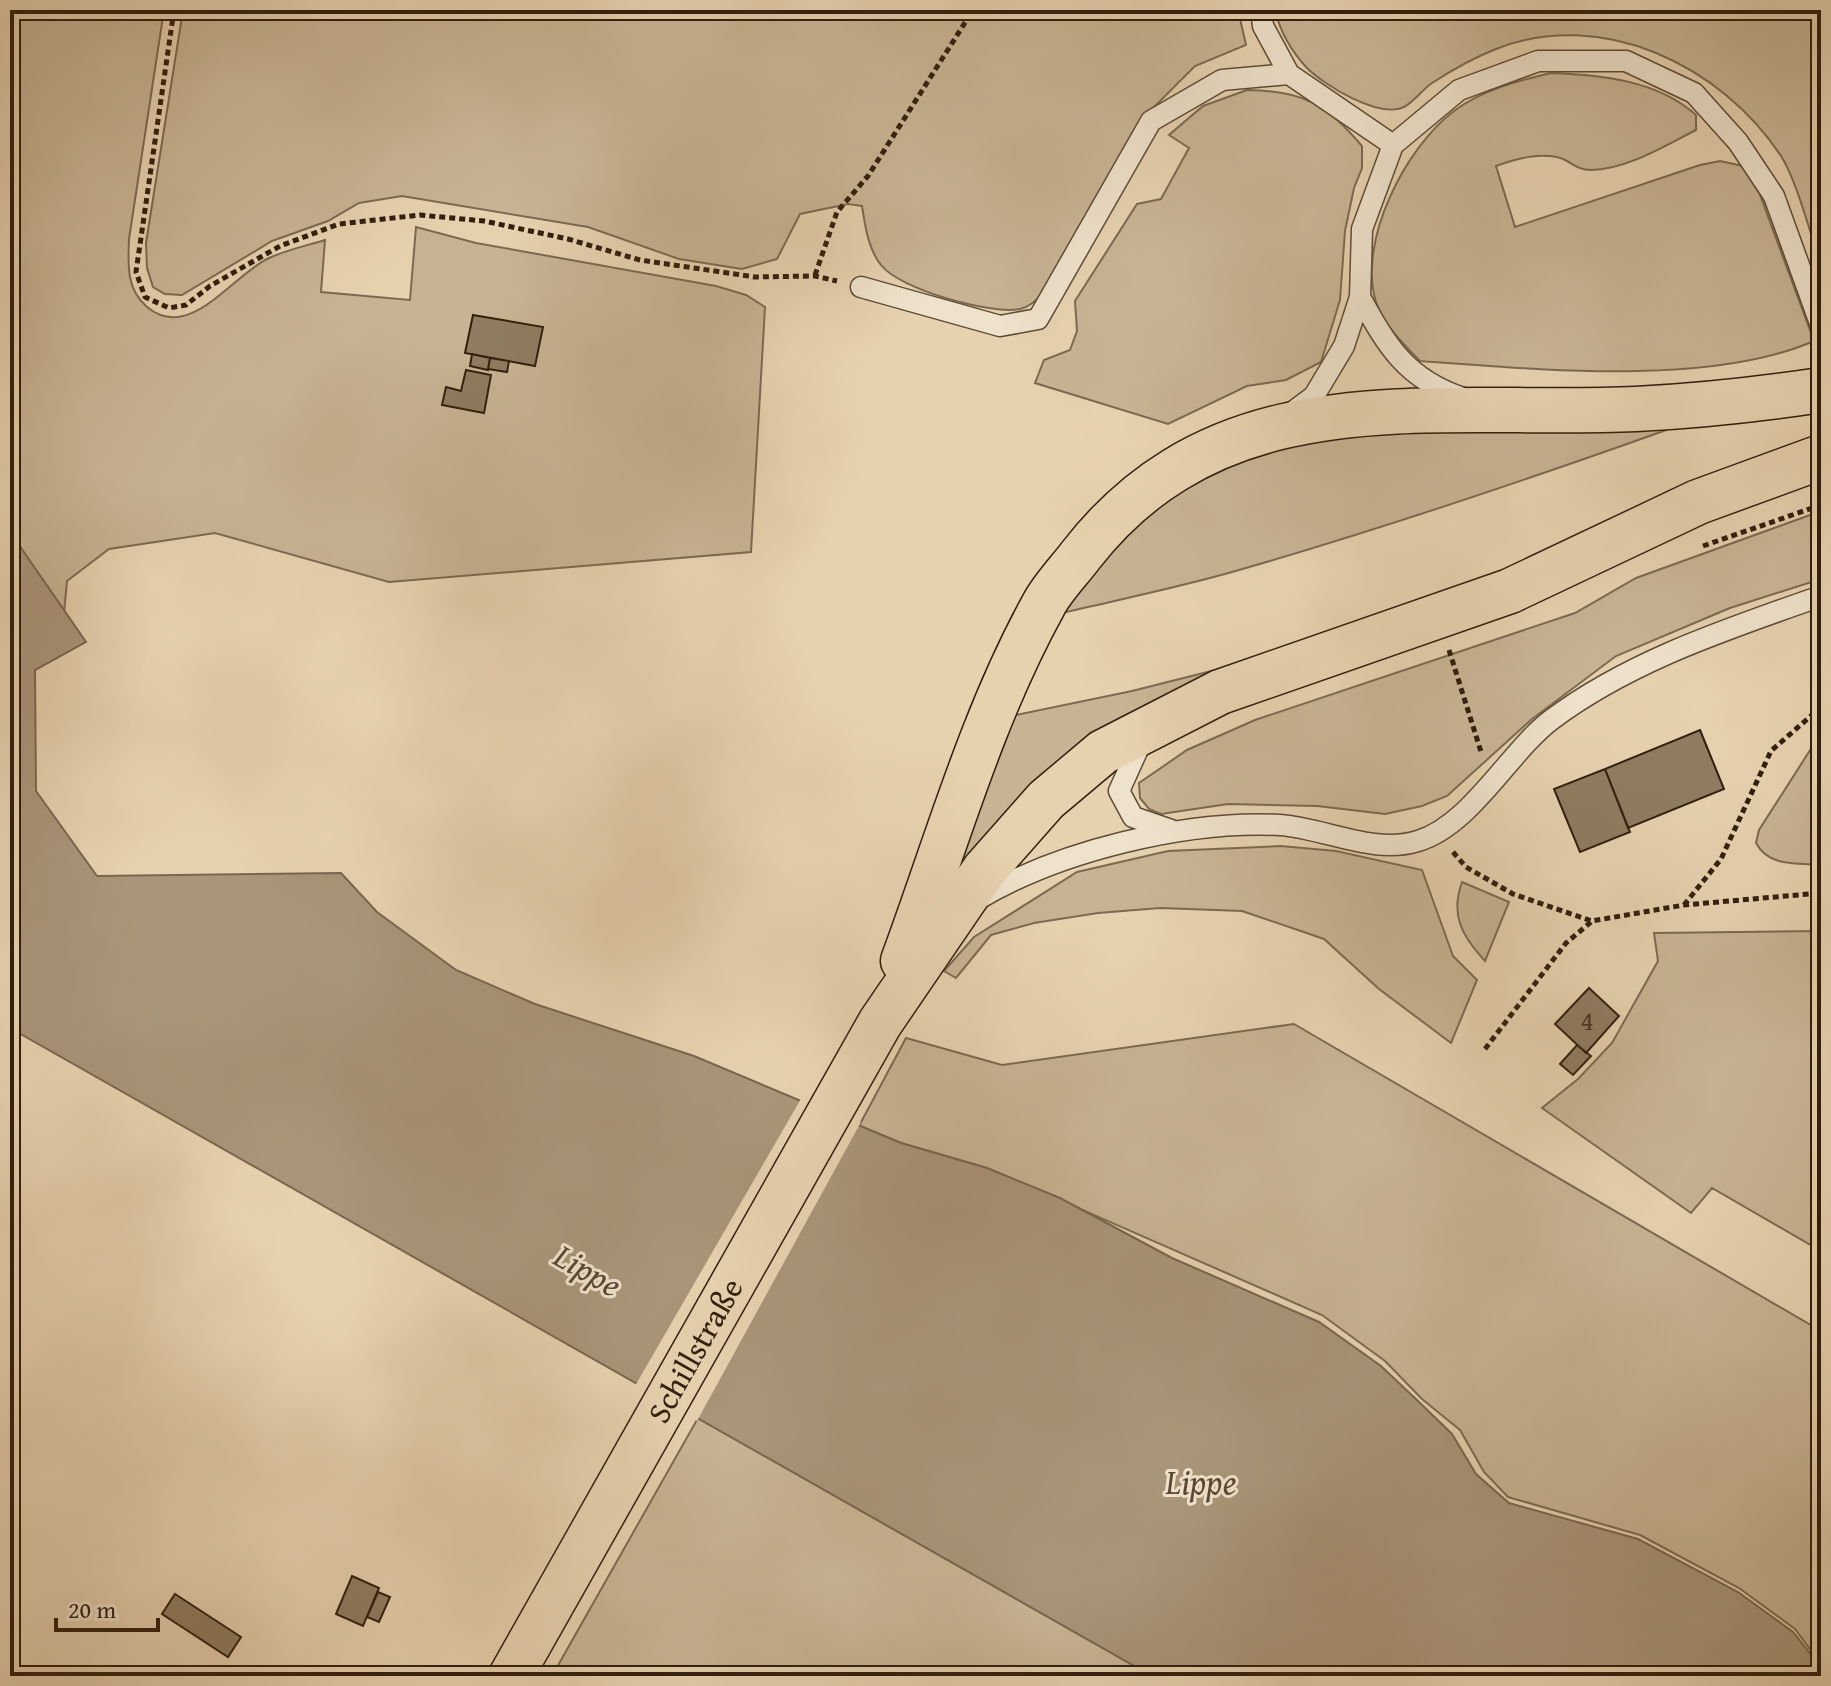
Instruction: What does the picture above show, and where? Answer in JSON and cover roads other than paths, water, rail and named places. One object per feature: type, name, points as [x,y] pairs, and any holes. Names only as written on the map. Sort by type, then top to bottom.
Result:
[{"type":"main road","points":[[880,1023],[1005,682],[1045,601],[1100,531],[1129,501],[1169,471],[1247,434],[1318,419],[1493,408],[1636,409],[1820,391]]},
{"type":"main road","points":[[880,1023],[985,869],[1046,800],[1103,752],[1220,692],[1510,591],[1698,502],[1821,457]]},
{"type":"main road","name":"Schillstraße","points":[[511,1676],[880,1023]]},
{"type":"lane","points":[[1261,10],[1263,26],[1289,74],[1393,145]]},
{"type":"lane","points":[[1247,434],[1291,413],[1314,396],[1344,346],[1360,297],[1362,229],[1393,145],[1459,90],[1538,61],[1626,61],[1694,93],[1738,142],[1774,196],[1821,326]]},
{"type":"lane","points":[[861,287],[1000,326],[1038,319],[1151,121],[1222,80],[1289,74]]},
{"type":"lane","points":[[1360,297],[1386,344],[1412,373],[1446,393],[1493,408]]},
{"type":"lane","points":[[955,914],[998,888],[1051,865],[1171,830],[1280,825],[1394,846],[1436,833],[1492,785],[1549,721],[1628,671],[1821,596]]},
{"type":"lane","points":[[1148,727],[1119,791],[1133,817],[1171,830]]},
{"type":"water","name":"Lippe","points":[[10,532],[86,642],[35,670],[36,791],[97,876],[341,873],[377,912],[456,970],[535,1004],[694,1056],[901,1143],[987,1168],[1060,1198],[1172,1258],[1319,1322],[1381,1366],[1419,1402],[1452,1434],[1476,1474],[1509,1503],[1638,1539],[1738,1592],[1793,1632],[1821,1667],[1821,1676],[1152,1676],[10,1028]]}]
